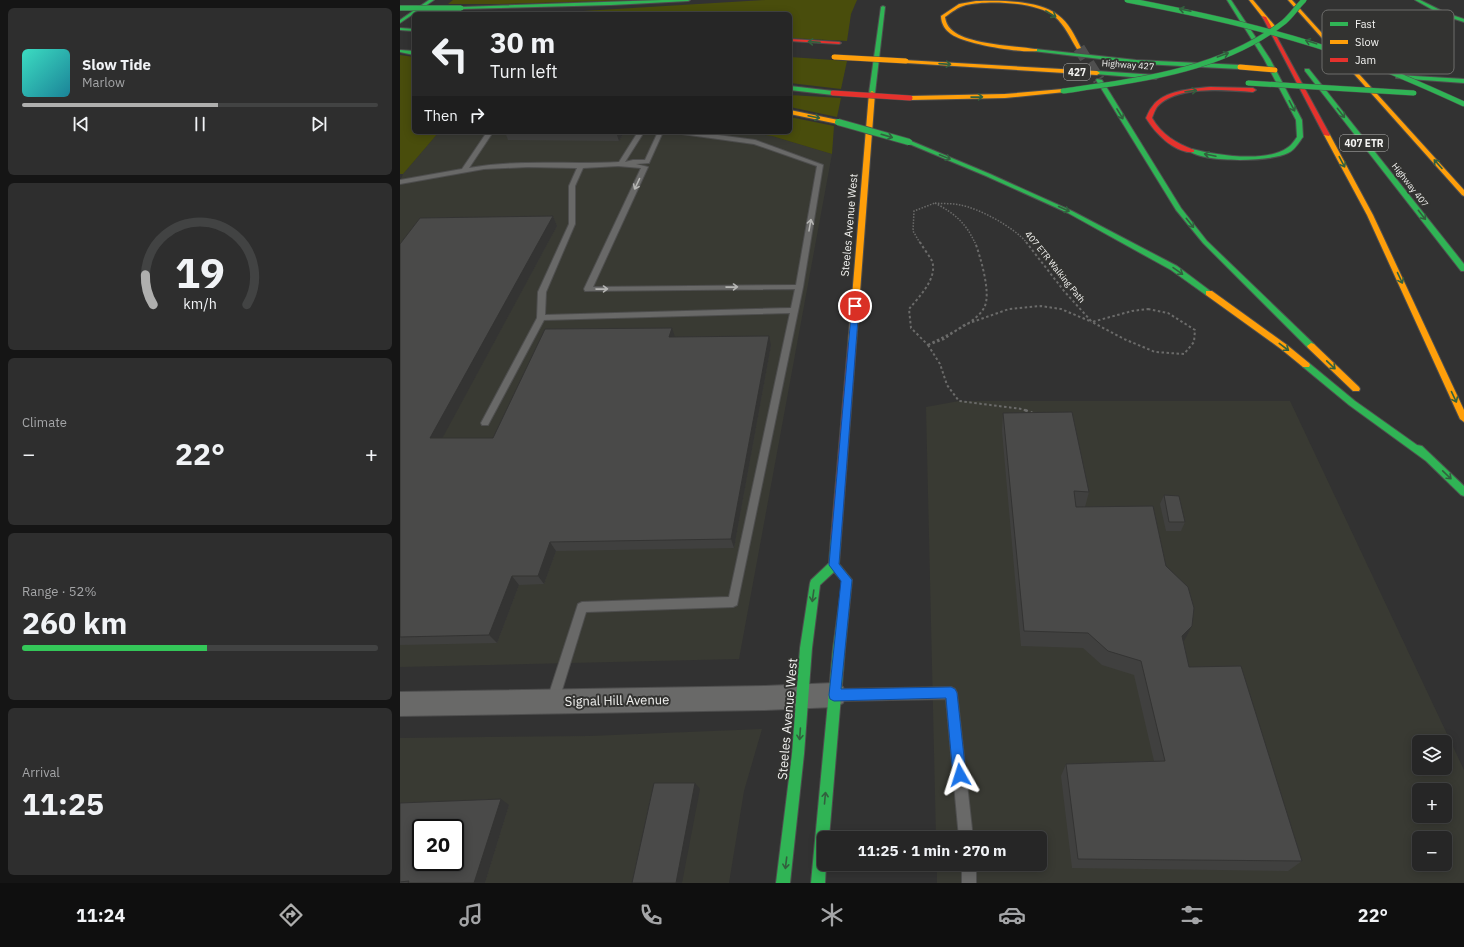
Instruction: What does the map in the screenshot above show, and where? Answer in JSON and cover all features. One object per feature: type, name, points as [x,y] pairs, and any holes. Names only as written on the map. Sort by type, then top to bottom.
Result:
[{"type":"main road","points":[[415,12],[432,0]]},
{"type":"main road","points":[[400,8],[461,8],[688,0]]},
{"type":"main road","name":"Steeles Avenue West","points":[[784,883],[798,754],[806,648],[815,583],[834,565],[880,3],[889,4],[890,0]]},
{"type":"main road","points":[[1079,48],[1064,22],[1051,12],[1036,6],[992,0],[967,3],[951,9],[943,16],[944,25],[953,34],[974,41],[1009,47],[1143,62]]},
{"type":"main road","points":[[1127,0],[1228,19],[1322,46]]},
{"type":"main road","points":[[1229,0],[1267,59],[1299,120],[1300,137],[1287,151],[1264,156],[1243,158],[1221,157],[1199,152],[1165,139],[1154,128],[1149,118],[1151,108],[1158,100],[1174,94],[1196,90],[1250,86]]},
{"type":"main road","name":"Highway 407","points":[[1251,0],[1464,269]]},
{"type":"main road","points":[[1290,0],[1322,36]]},
{"type":"main road","points":[[792,88],[833,93],[910,98],[1005,96],[1063,91],[1112,84],[1158,75],[1198,64],[1232,52],[1260,38],[1282,24],[1298,10],[1304,0]]},
{"type":"main road","points":[[1417,0],[1436,10]]},
{"type":"main road","points":[[400,22],[412,14]]},
{"type":"main road","points":[[400,15],[412,16]]},
{"type":"main road","points":[[1264,17],[1370,215],[1464,418]]},
{"type":"main road","points":[[1454,18],[1464,21]]},
{"type":"main road","points":[[400,29],[412,30]]},
{"type":"main road","points":[[792,40],[843,44]]},
{"type":"main road","points":[[870,45],[886,46]]},
{"type":"main road","points":[[400,51],[412,52]]},
{"type":"main road","name":"Highway 427","points":[[980,52],[1319,72]]},
{"type":"main road","name":"Highway 427","points":[[831,57],[1184,79]]},
{"type":"main road","points":[[1343,74],[1464,81]]},
{"type":"main road","points":[[1356,74],[1464,194]]},
{"type":"main road","points":[[1398,74],[1464,104]]},
{"type":"main road","points":[[1100,80],[1178,209],[1205,242],[1240,278],[1360,393]]},
{"type":"main road","points":[[1200,80],[1282,91],[1295,86],[1464,97]]},
{"type":"main road","points":[[792,112],[838,122],[909,142],[988,175],[1070,212],[1174,268],[1284,347],[1352,403],[1429,458]]},
{"type":"main road","points":[[1383,414],[1464,492]]},
{"type":"main road","points":[[818,883],[834,695],[847,580],[834,565]]},
{"type":"street","name":"Signal Hill Avenue","points":[[400,704],[757,698],[803,695],[834,695]]},
{"type":"lane","points":[[464,171],[488,134]]},
{"type":"lane","points":[[623,164],[640,134]]},
{"type":"lane","points":[[400,182],[484,167],[528,165],[581,166],[647,162],[656,140],[660,134]]},
{"type":"lane","points":[[553,701],[582,607],[733,602],[799,287],[820,165],[755,142],[697,134]]},
{"type":"lane","points":[[623,164],[645,167],[588,289],[799,287]]},
{"type":"lane","points":[[485,423],[541,318],[542,292],[572,224],[572,186],[581,166]]},
{"type":"lane","points":[[541,318],[794,310]]},
{"type":"lane","points":[[834,695],[951,693],[965,831]]},
{"type":"lane","points":[[969,871],[969,883]]},
{"type":"path","name":"407 ETR Walking Path","points":[[928,345],[944,339],[964,325],[983,310],[988,298],[977,245],[962,220],[950,209],[935,203]]},
{"type":"path","name":"407 ETR Walking Path","points":[[1041,416],[1022,409],[959,401],[947,385],[940,364],[928,345],[911,328],[909,309],[924,291],[932,274],[932,262],[913,232],[914,212],[935,203],[961,204],[991,217],[1020,234],[1064,291],[1092,322]]},
{"type":"path","name":"407 ETR Walking Path","points":[[964,325],[1009,309],[1041,306],[1061,309],[1092,322],[1124,339],[1156,352],[1184,354],[1194,342],[1195,330],[1168,313],[1148,309],[1132,311],[1092,322]]},
{"type":"shaded area","points":[[453,0],[635,0],[448,4]]},
{"type":"shaded area","points":[[765,0],[857,0],[851,14],[847,41],[792,38],[792,12],[533,12],[583,11]]},
{"type":"shaded area","points":[[400,55],[412,57],[412,134],[437,134],[403,174],[400,174]]},
{"type":"shaded area","points":[[792,57],[847,61],[841,89],[792,83]]},
{"type":"shaded area","points":[[792,95],[841,98],[837,117],[792,107]]},
{"type":"shaded area","points":[[792,117],[834,126],[832,154],[772,136],[759,134],[792,134]]},
{"type":"shaded area","points":[[437,134],[759,134],[772,136],[832,154],[739,659],[400,667],[400,181],[403,174]]},
{"type":"shaded area","points":[[959,401],[1290,401],[1447,735],[1412,735],[1412,775],[1452,775],[1452,745],[1464,770],[1464,883],[937,883],[937,871],[1047,871],[1047,831],[936,831],[926,407]]},
{"type":"shaded area","points":[[762,729],[744,791],[729,883],[400,883],[400,738],[589,736]]},
{"type":"building","points":[[553,216],[430,438],[493,438],[545,329],[672,328],[669,337],[769,336],[731,539],[550,542],[538,576],[512,576],[489,635],[400,637],[400,244],[420,218]]},
{"type":"building","points":[[1072,412],[1089,492],[1074,491],[1076,507],[1153,506],[1166,566],[1188,587],[1194,608],[1192,626],[1182,636],[1189,667],[1241,666],[1302,861],[1078,859],[1066,764],[1165,761],[1141,661],[1108,651],[1088,633],[1024,631],[1003,413]]},
{"type":"building","points":[[1164,495],[1179,496],[1185,522],[1169,522]]},
{"type":"building","points":[[654,783],[695,783],[676,883],[632,883]]},
{"type":"building","points":[[501,799],[474,883],[400,882],[400,803]]},
{"type":"tunnel","points":[[1079,48],[1099,80]]},
{"type":"traffic: fast","points":[[415,12],[432,0]]},
{"type":"traffic: fast","points":[[461,8],[611,4],[688,0]]},
{"type":"traffic: fast","points":[[1127,0],[1235,22],[1322,46]]},
{"type":"traffic: fast","points":[[1192,151],[1214,156],[1240,158],[1266,157],[1278,155],[1289,150],[1300,137],[1299,120],[1267,59],[1229,0]]},
{"type":"traffic: fast","points":[[1063,91],[1120,83],[1178,71],[1235,52],[1261,38],[1284,22],[1304,0]]},
{"type":"traffic: fast","points":[[1417,0],[1436,10]]},
{"type":"traffic: fast","points":[[872,93],[883,7]]},
{"type":"traffic: fast","points":[[400,8],[461,8]]},
{"type":"traffic: fast","points":[[400,22],[412,14]]},
{"type":"traffic: fast","points":[[1454,18],[1464,21]]},
{"type":"traffic: fast","points":[[400,29],[412,30]]},
{"type":"traffic: fast","points":[[1035,50],[1143,62]]},
{"type":"traffic: fast","points":[[400,51],[412,53]]},
{"type":"traffic: fast","points":[[1132,61],[1240,67]]},
{"type":"traffic: fast","points":[[1307,70],[1464,269]]},
{"type":"traffic: fast","points":[[1097,73],[1156,77]]},
{"type":"traffic: fast","points":[[1398,74],[1464,104]]},
{"type":"traffic: fast","points":[[1398,77],[1464,81]]},
{"type":"traffic: fast","points":[[1099,80],[1178,209],[1205,242],[1311,346]]},
{"type":"traffic: fast","points":[[1248,83],[1414,93]]},
{"type":"traffic: fast","points":[[792,88],[833,93]]},
{"type":"traffic: fast","points":[[838,122],[909,142]]},
{"type":"traffic: fast","points":[[909,142],[988,175],[1070,212],[1174,268],[1209,293]]},
{"type":"traffic: fast","points":[[1306,365],[1352,403],[1429,458]]},
{"type":"traffic: fast","points":[[1419,448],[1464,492]]},
{"type":"traffic: fast","points":[[783,883],[798,754],[806,648],[815,583],[834,565],[836,538]]},
{"type":"traffic: fast","points":[[818,883],[839,649],[847,580],[834,565]]},
{"type":"traffic: slow","points":[[1251,0],[1273,27]]},
{"type":"traffic: slow","points":[[1290,0],[1322,36]]},
{"type":"traffic: slow","points":[[1035,50],[979,42],[958,37],[947,28],[943,17],[954,8],[967,3],[1009,2],[1043,8],[1060,19],[1079,48]]},
{"type":"traffic: slow","points":[[834,57],[906,61]]},
{"type":"traffic: slow","points":[[906,61],[1097,73]]},
{"type":"traffic: slow","points":[[1240,67],[1275,70]]},
{"type":"traffic: slow","points":[[1356,74],[1464,194]]},
{"type":"traffic: slow","points":[[910,98],[1005,96],[1063,91]]},
{"type":"traffic: slow","points":[[852,345],[872,93]]},
{"type":"traffic: slow","points":[[792,112],[838,122]]},
{"type":"traffic: slow","points":[[1327,135],[1370,215],[1464,419]]},
{"type":"traffic: slow","points":[[1209,293],[1284,347],[1306,365]]},
{"type":"traffic: slow","points":[[1311,346],[1356,389]]},
{"type":"traffic: jam","points":[[1264,17],[1327,135]]},
{"type":"traffic: jam","points":[[792,40],[839,43]]},
{"type":"traffic: jam","points":[[1192,151],[1172,143],[1157,130],[1149,118],[1155,106],[1165,98],[1178,93],[1194,90],[1253,90]]},
{"type":"traffic: jam","points":[[833,93],[910,98]]},
{"type":"traffic: jam","points":[[836,538],[852,345]]},
{"type":"route","points":[[855,306],[834,565],[847,580],[834,695],[951,693],[960,775]]}]
